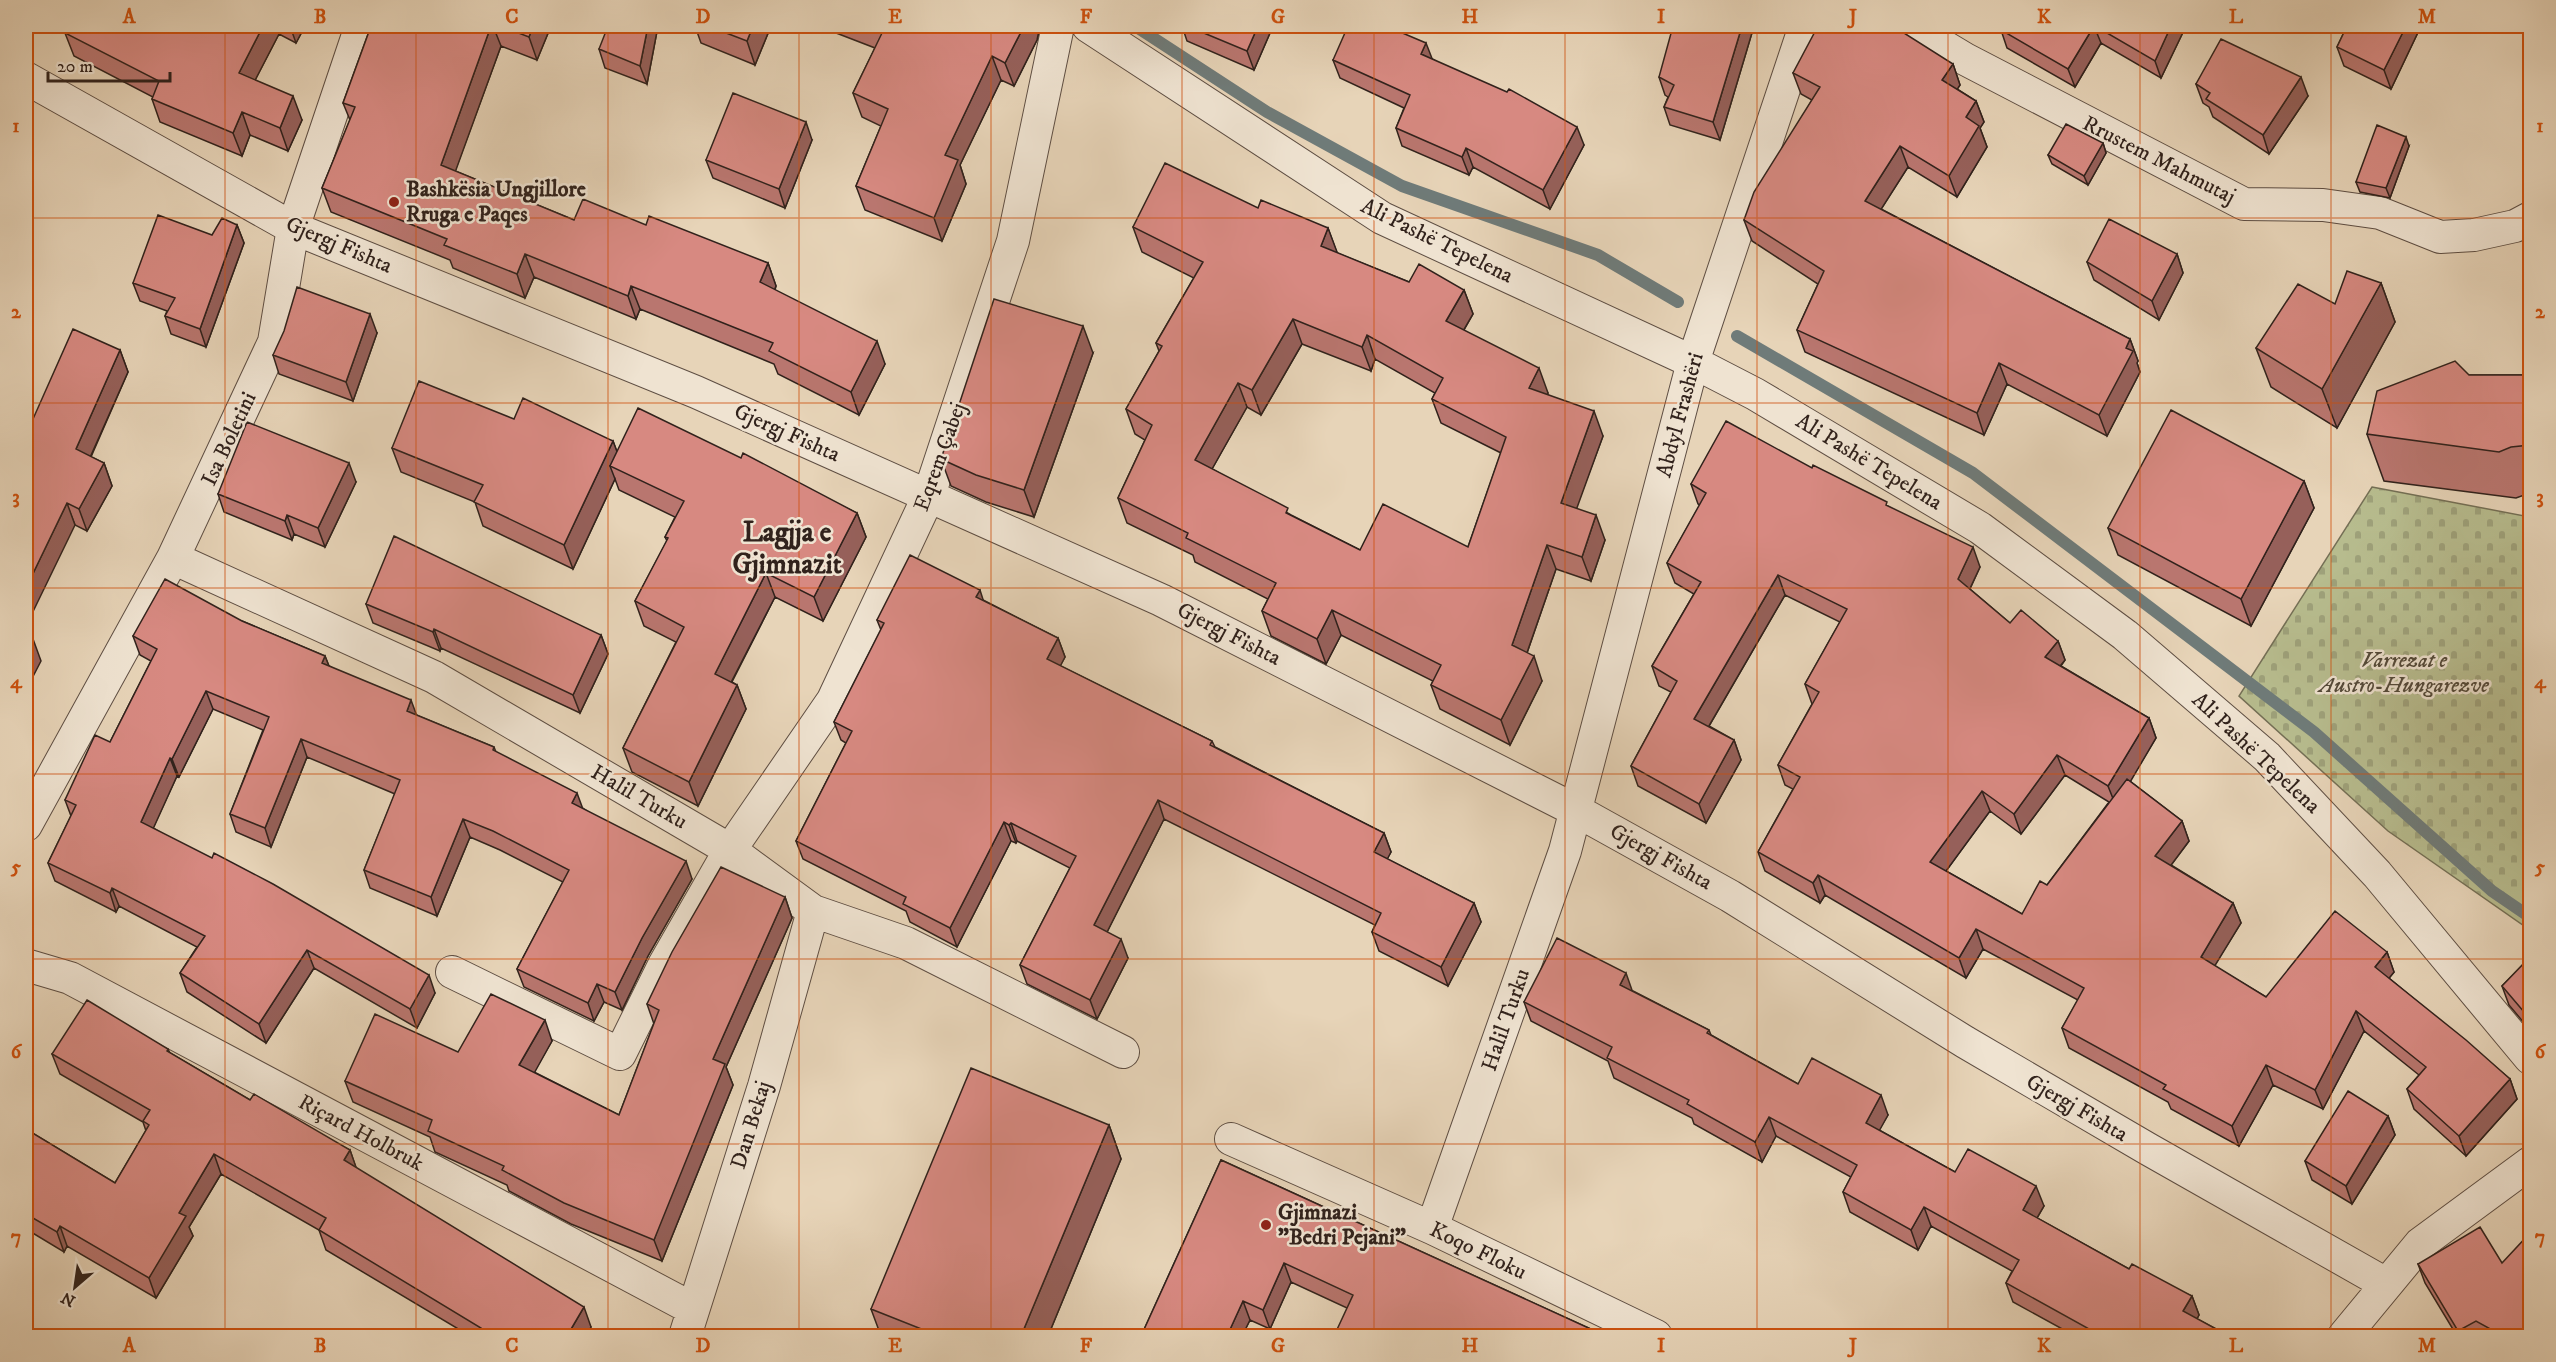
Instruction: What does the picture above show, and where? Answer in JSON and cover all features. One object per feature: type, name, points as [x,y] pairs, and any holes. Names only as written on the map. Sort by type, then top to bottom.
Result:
[{"type":"street","name":"Isa Boletini","points":[[26,825],[173,558],[274,342],[293,228],[361,26]]},
{"type":"street","name":"Eqrem Çabej","points":[[730,850],[833,700],[929,495],[1013,241],[1058,26]]},
{"type":"street","name":"Ali Pashë Tepelena","points":[[1088,26],[1382,218],[1693,362],[1755,394],[1980,528],[2125,634],[2267,757],[2377,874],[2530,1058]]},
{"type":"street","name":"Abdyl Frashëri","points":[[1577,811],[1693,362],[1805,26]]},
{"type":"street","name":"Rrustem Mahmutaj","points":[[1910,26],[1965,59],[2244,204],[2323,205],[2380,213],[2440,237],[2474,235],[2515,226],[2530,218]]},
{"type":"street","name":"Gjergj Fishta","points":[[26,78],[293,228],[696,392],[1161,600],[1577,811],[1730,896],[1965,1042],[2386,1284]]},
{"type":"street","name":"Halil Turku","points":[[173,558],[434,677],[730,850],[813,911],[906,943],[1123,1052]]},
{"type":"street","name":"Halil Turku","points":[[1432,1228],[1565,851],[1577,811]]},
{"type":"street","points":[[452,972],[620,1054],[664,965],[730,850]]},
{"type":"street","name":"Dan Bekaj","points":[[689,1323],[764,1086],[813,911]]},
{"type":"street","name":"Riçard Holbruk","points":[[26,965],[70,978],[689,1323]]},
{"type":"street","name":"Koqo Floku","points":[[1231,1139],[1432,1228],[1656,1336]]},
{"type":"street","points":[[2344,1336],[2420,1244],[2530,1163]]},
{"type":"green space","name":"Varrezat e Austro-Hungarezve","points":[[2372,487],[2530,517],[2530,930],[2388,831],[2239,696]]},
{"type":"building","points":[[69,26],[263,26],[239,73],[293,96],[280,128],[242,112],[233,133],[152,99],[159,81],[65,33]]},
{"type":"building","points":[[371,26],[491,26],[441,165],[574,220],[583,199],[646,225],[649,216],[768,263],[760,282],[877,341],[851,392],[769,351],[773,343],[631,286],[628,296],[525,254],[517,274],[444,245],[447,239],[322,188],[355,107],[343,103]]},
{"type":"building","points":[[500,26],[533,26],[529,37]]},
{"type":"building","points":[[608,26],[648,26],[640,66],[599,49]]},
{"type":"building","points":[[708,26],[753,26],[747,41]]},
{"type":"building","points":[[870,26],[1024,26],[1005,63],[992,56],[945,155],[958,160],[934,218],[856,186],[888,109],[853,93],[883,31]]},
{"type":"building","points":[[1187,26],[1258,26],[1247,51]]},
{"type":"building","points":[[1348,26],[1386,26],[1426,43],[1421,54],[1507,92],[1509,89],[1577,127],[1543,190],[1466,148],[1462,157],[1396,128],[1410,95],[1333,60]]},
{"type":"building","points":[[1673,26],[1742,26],[1713,122],[1664,107],[1674,85],[1659,77]]},
{"type":"building","points":[[1818,26],[1893,26],[1953,64],[1942,80],[1976,101],[1966,117],[1979,126],[1949,176],[1900,146],[1865,201],[2130,339],[2126,348],[2133,351],[2099,415],[1999,363],[1977,413],[1797,330],[1824,271],[1744,220],[1754,192],[1820,87],[1793,73]]},
{"type":"building","points":[[2003,26],[2094,26],[2068,69],[2001,30]]},
{"type":"building","points":[[2095,26],[2171,26],[2155,61]]},
{"type":"building","points":[[2347,26],[2406,26],[2384,70],[2337,47]]},
{"type":"building","points":[[2221,39],[2301,77],[2263,135],[2206,99],[2210,93],[2196,84]]},
{"type":"building","points":[[733,93],[806,122],[779,189],[706,160]]},
{"type":"building","points":[[2066,124],[2103,143],[2084,176],[2048,155]]},
{"type":"building","points":[[2377,125],[2406,137],[2386,188],[2356,182]]},
{"type":"building","points":[[1165,163],[1258,208],[1261,200],[1328,228],[1321,246],[1409,282],[1419,264],[1464,290],[1446,321],[1539,368],[1529,388],[1594,411],[1561,503],[1596,515],[1582,557],[1547,545],[1512,645],[1534,656],[1501,720],[1431,685],[1441,665],[1332,610],[1317,639],[1262,611],[1276,583],[1186,538],[1188,533],[1118,498],[1152,425],[1126,409],[1162,346],[1156,343],[1203,262],[1133,227]],"holes":[[[1293,319],[1362,347],[1367,335],[1443,378],[1432,399],[1506,437],[1468,547],[1383,504],[1360,550],[1286,513],[1288,508],[1195,460],[1238,383],[1252,390]]]},
{"type":"building","points":[[158,215],[212,235],[222,218],[237,225],[200,329],[165,316],[175,298],[133,283]]},
{"type":"building","points":[[2109,219],[2177,254],[2152,301],[2087,262]]},
{"type":"building","points":[[2347,271],[2381,283],[2322,389],[2256,348],[2298,284],[2335,304]]},
{"type":"building","points":[[297,287],[370,314],[346,382],[273,355],[284,331]]},
{"type":"building","points":[[994,299],[1083,326],[1024,490],[976,475],[941,459]]},
{"type":"building","points":[[73,329],[120,350],[76,449],[104,463],[79,509],[67,503],[26,588],[26,415],[33,419]]},
{"type":"building","points":[[2530,340],[2530,352],[2526,350]]},
{"type":"building","points":[[2455,361],[2469,375],[2530,375],[2530,445],[2511,447],[2499,452],[2367,434],[2377,391]]},
{"type":"building","points":[[419,381],[514,419],[523,398],[613,441],[564,545],[474,502],[483,485],[392,448]]},
{"type":"building","points":[[638,408],[741,458],[743,453],[857,513],[814,597],[766,573],[715,674],[737,685],[689,782],[623,748],[684,627],[635,601],[668,538],[665,537],[684,501],[610,466]]},
{"type":"building","points":[[2171,410],[2304,481],[2241,599],[2108,528]]},
{"type":"building","points":[[1726,421],[1812,468],[1813,465],[1887,502],[1886,505],[1973,547],[1958,579],[2010,623],[2021,610],[2058,641],[2045,657],[2149,718],[2108,786],[2057,755],[2014,814],[1982,791],[1930,862],[2022,914],[2040,881],[2047,885],[2127,779],[2182,821],[2155,856],[2233,903],[2201,957],[2266,997],[2335,911],[2387,952],[2375,967],[2466,1040],[2510,1079],[2459,1136],[2407,1089],[2426,1067],[2356,1011],[2315,1090],[2266,1065],[2232,1126],[2163,1089],[2166,1085],[2062,1028],[2084,988],[1976,929],[1959,958],[1818,875],[1813,883],[1758,852],[1800,777],[1778,765],[1819,692],[1805,684],[1847,609],[1778,575],[1694,719],[1734,740],[1699,804],[1631,766],[1677,681],[1652,666],[1701,582],[1667,563],[1706,493],[1691,484]]},
{"type":"building","points":[[247,422],[349,463],[318,528],[287,515],[285,521],[218,494]]},
{"type":"building","points":[[394,536],[601,635],[573,695],[434,629],[433,632],[366,604]]},
{"type":"building","points":[[910,555],[980,590],[976,597],[1058,638],[1047,659],[1212,741],[1210,745],[1384,833],[1374,852],[1474,903],[1441,967],[1372,932],[1381,913],[1158,800],[1094,925],[1121,939],[1090,1000],[1020,965],[1076,856],[1011,823],[1009,825],[1004,822],[950,928],[903,904],[906,897],[796,841],[852,731],[834,722],[884,623],[877,620]]},
{"type":"building","points":[[165,579],[242,621],[325,656],[322,663],[411,700],[407,711],[494,747],[493,750],[577,793],[572,803],[686,861],[642,938],[615,992],[597,984],[588,1003],[517,969],[569,870],[493,831],[463,819],[431,897],[364,870],[400,780],[301,739],[265,828],[230,814],[269,717],[206,691],[172,759],[170,758],[141,822],[212,858],[214,853],[273,884],[429,975],[410,1009],[307,950],[259,1024],[180,973],[205,936],[112,888],[110,893],[48,863],[76,805],[65,800],[95,735],[110,742],[157,649],[133,636]]},
{"type":"building","points":[[26,635],[33,639],[26,653]]},
{"type":"building","points":[[721,867],[785,897],[713,1059],[725,1064],[654,1240],[564,1203],[502,1170],[504,1166],[428,1131],[432,1120],[345,1081],[375,1014],[458,1052],[491,994],[545,1020],[519,1065],[619,1115],[659,1010],[647,1004],[672,952]]},
{"type":"building","points":[[1557,938],[1626,973],[1620,985],[1709,1030],[1707,1033],[1798,1084],[1812,1058],[1881,1095],[1866,1123],[1955,1172],[1968,1149],[2036,1186],[2023,1210],[2129,1269],[2132,1264],[2192,1296],[2183,1311],[2229,1336],[2095,1336],[2089,1334],[2091,1330],[2006,1283],[2019,1260],[1924,1207],[1911,1230],[1843,1192],[1857,1165],[1769,1117],[1755,1142],[1687,1104],[1689,1100],[1607,1058],[1612,1047],[1524,1002]]},
{"type":"building","points":[[2530,957],[2530,1019],[2502,986]]},
{"type":"building","points":[[87,1000],[250,1100],[254,1094],[350,1150],[344,1160],[584,1307],[567,1336],[491,1336],[319,1230],[326,1218],[214,1154],[179,1213],[186,1216],[149,1278],[60,1226],[57,1232],[26,1214],[26,1129],[115,1183],[149,1125],[143,1121],[150,1110],[52,1054]]},
{"type":"building","points":[[971,1068],[1109,1125],[1021,1336],[939,1336],[871,1309]]},
{"type":"building","points":[[2348,1091],[2388,1116],[2346,1186],[2305,1161]]},
{"type":"building","points":[[1221,1160],[1606,1336],[1334,1336],[1353,1295],[1284,1263],[1263,1310],[1243,1301],[1227,1336],[1147,1336],[1142,1334]]},
{"type":"building","points":[[2480,1227],[2502,1263],[2530,1233],[2530,1336],[2503,1336],[2476,1321],[2458,1331],[2418,1264]]},
{"type":"waterway","points":[[1135,26],[1267,112],[1402,186],[1598,255],[1678,302]]},
{"type":"waterway","points":[[1737,336],[1973,473],[2314,732],[2492,891],[2530,917]]},
{"type":"place","name":"Bashkësia Ungjillore Rruga e Paqes","points":[[394,202]]},
{"type":"place","name":"Gjimnazi \"Bedri Pejani\"","points":[[1266,1225]]},
{"type":"district","name":"Lagjja e Gjimnazit","points":[[787,548]]}]
